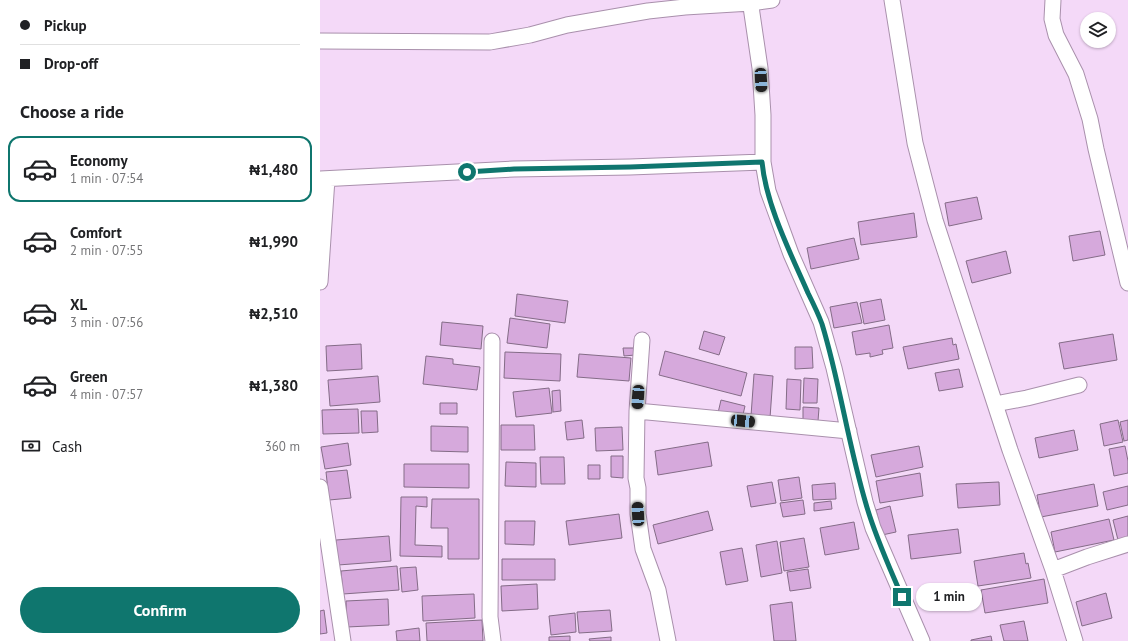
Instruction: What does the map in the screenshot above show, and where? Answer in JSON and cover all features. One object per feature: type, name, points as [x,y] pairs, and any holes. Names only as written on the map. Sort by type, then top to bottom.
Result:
[{"type":"street","points":[[320,41],[490,42],[530,36],[567,25],[648,11],[772,0]]},
{"type":"street","points":[[892,0],[914,142],[935,220],[995,404],[1053,570],[1075,641]]},
{"type":"street","points":[[1053,0],[1052,19],[1056,35],[1076,74],[1090,119],[1127,276]]},
{"type":"street","points":[[750,2],[760,68],[763,115],[762,162],[765,180],[791,254],[821,322],[834,368],[865,502],[873,528],[922,641]]},
{"type":"street","points":[[320,282],[323,179],[514,169],[630,167],[762,162]]},
{"type":"street","points":[[642,340],[637,411],[636,478],[638,488],[638,514],[643,549],[658,590],[668,641]]},
{"type":"street","points":[[492,341],[490,617],[492,641]]},
{"type":"street","points":[[995,404],[1027,398],[1079,384]]},
{"type":"street","points":[[637,411],[848,431]]},
{"type":"street","points":[[320,487],[343,641]]},
{"type":"street","points":[[1053,570],[1128,544]]},
{"type":"building","points":[[977,197],[982,219],[949,226],[945,203]]},
{"type":"building","points":[[914,213],[917,237],[861,245],[858,222]]},
{"type":"building","points":[[1100,231],[1105,255],[1073,261],[1069,236]]},
{"type":"building","points":[[854,238],[859,259],[811,269],[807,248]]},
{"type":"building","points":[[1006,251],[1011,273],[972,283],[966,261]]},
{"type":"building","points":[[517,294],[568,301],[565,323],[515,316]]},
{"type":"building","points":[[881,299],[885,320],[864,324],[860,303]]},
{"type":"building","points":[[857,302],[862,323],[834,328],[830,307]]},
{"type":"building","points":[[510,318],[550,324],[547,348],[507,343]]},
{"type":"building","points":[[442,322],[483,326],[481,349],[440,345]]},
{"type":"building","points":[[889,325],[893,348],[882,350],[883,354],[870,357],[870,353],[856,355],[852,332]]},
{"type":"building","points":[[704,331],[725,337],[719,355],[699,349]]},
{"type":"building","points":[[1113,334],[1117,360],[1064,369],[1059,343]]},
{"type":"building","points":[[952,338],[953,345],[956,344],[959,359],[908,369],[903,347]]},
{"type":"building","points":[[361,344],[362,369],[327,371],[326,346]]},
{"type":"building","points":[[795,347],[812,347],[813,368],[795,369]]},
{"type":"building","points":[[623,348],[635,348],[635,355],[624,356]]},
{"type":"building","points":[[665,351],[747,373],[741,396],[659,375]]},
{"type":"building","points":[[505,352],[561,354],[560,381],[504,378]]},
{"type":"building","points":[[579,354],[631,358],[629,381],[577,377]]},
{"type":"building","points":[[426,356],[453,359],[453,364],[480,367],[477,390],[423,384]]},
{"type":"building","points":[[959,369],[963,387],[939,391],[935,373]]},
{"type":"building","points":[[754,374],[773,376],[770,418],[751,416]]},
{"type":"building","points":[[378,376],[380,402],[330,406],[328,380]]},
{"type":"building","points":[[804,378],[818,379],[817,403],[803,403]]},
{"type":"building","points":[[787,379],[801,380],[800,410],[786,409]]},
{"type":"building","points":[[549,388],[552,413],[516,417],[513,392]]},
{"type":"building","points":[[560,390],[561,411],[553,412],[552,391]]},
{"type":"building","points":[[721,400],[745,406],[742,419],[718,413]]},
{"type":"building","points":[[440,403],[457,403],[457,414],[440,414]]},
{"type":"building","points":[[803,407],[819,408],[818,421],[803,421]]},
{"type":"building","points":[[358,409],[359,433],[323,434],[322,410]]},
{"type":"building","points":[[361,411],[377,411],[378,432],[362,433]]},
{"type":"building","points":[[582,420],[584,438],[567,440],[565,422]]},
{"type":"building","points":[[1118,420],[1123,442],[1104,446],[1100,424]]},
{"type":"building","points":[[1128,420],[1128,440],[1124,441],[1120,422]]},
{"type":"building","points":[[501,425],[534,425],[535,450],[501,450]]},
{"type":"building","points":[[431,426],[468,427],[468,452],[431,451]]},
{"type":"building","points":[[622,427],[623,450],[596,451],[595,428]]},
{"type":"building","points":[[1074,430],[1078,450],[1039,458],[1035,438]]},
{"type":"building","points":[[708,442],[712,466],[658,475],[655,451]]},
{"type":"building","points":[[348,443],[351,465],[325,469],[321,447]]},
{"type":"building","points":[[919,446],[923,467],[876,477],[871,455]]},
{"type":"building","points":[[1125,446],[1128,461],[1128,473],[1114,476],[1109,449]]},
{"type":"building","points":[[611,456],[623,456],[623,478],[611,477]]},
{"type":"building","points":[[540,457],[564,457],[565,484],[541,484]]},
{"type":"building","points":[[506,462],[536,463],[536,487],[505,486]]},
{"type":"building","points":[[404,464],[469,464],[469,488],[404,487]]},
{"type":"building","points":[[588,465],[600,465],[600,479],[588,479]]},
{"type":"building","points":[[347,470],[351,498],[329,500],[326,472]]},
{"type":"building","points":[[920,473],[923,496],[880,503],[876,481]]},
{"type":"building","points":[[799,477],[802,498],[781,501],[778,480]]},
{"type":"building","points":[[772,482],[776,503],[751,507],[747,486]]},
{"type":"building","points":[[999,482],[1000,505],[958,508],[956,484]]},
{"type":"building","points":[[835,483],[836,499],[813,500],[812,485]]},
{"type":"building","points":[[1094,484],[1098,506],[1041,517],[1037,495]]},
{"type":"building","points":[[1128,486],[1128,505],[1107,510],[1103,492]]},
{"type":"building","points":[[401,497],[427,497],[427,507],[416,506],[415,545],[442,546],[442,557],[400,556]]},
{"type":"building","points":[[432,499],[479,499],[479,559],[448,559],[448,528],[431,528]]},
{"type":"building","points":[[803,500],[805,514],[783,517],[780,503]]},
{"type":"building","points":[[831,501],[832,509],[814,511],[814,503]]},
{"type":"building","points":[[890,506],[896,532],[882,535],[876,510]]},
{"type":"building","points":[[708,511],[713,530],[658,544],[653,525]]},
{"type":"building","points":[[619,514],[622,538],[569,545],[566,521]]},
{"type":"building","points":[[1128,516],[1128,538],[1118,540],[1113,520]]},
{"type":"building","points":[[1109,519],[1114,540],[1055,552],[1051,532]]},
{"type":"building","points":[[505,521],[535,521],[534,545],[505,544]]},
{"type":"building","points":[[854,522],[859,549],[825,555],[820,528]]},
{"type":"building","points":[[958,529],[961,553],[911,559],[908,535]]},
{"type":"building","points":[[389,536],[391,561],[338,565],[336,540]]},
{"type":"building","points":[[804,538],[809,567],[784,571],[780,542]]},
{"type":"building","points":[[777,541],[782,573],[761,577],[756,545]]},
{"type":"building","points":[[742,548],[748,581],[726,585],[720,552]]},
{"type":"building","points":[[1024,553],[1031,578],[978,586],[974,561]]},
{"type":"building","points":[[502,559],[555,559],[555,580],[502,580]]},
{"type":"building","points":[[397,566],[399,590],[343,594],[341,571]]},
{"type":"building","points":[[416,567],[418,590],[402,592],[400,568]]},
{"type":"building","points":[[808,569],[811,588],[790,591],[787,572]]},
{"type":"building","points":[[1044,579],[1048,603],[985,613],[981,590]]},
{"type":"building","points":[[537,584],[538,609],[502,611],[501,586]]},
{"type":"building","points":[[1106,593],[1112,618],[1082,626],[1076,602]]},
{"type":"building","points":[[474,594],[475,618],[423,621],[422,596]]},
{"type":"building","points":[[388,599],[389,625],[347,627],[346,601]]},
{"type":"building","points":[[792,602],[796,641],[774,641],[770,605]]},
{"type":"building","points":[[324,610],[327,633],[320,634],[320,611]]},
{"type":"building","points":[[610,610],[612,631],[579,633],[577,612]]},
{"type":"building","points":[[575,613],[576,632],[551,635],[549,616]]},
{"type":"building","points":[[482,620],[483,641],[427,641],[426,623]]},
{"type":"building","points":[[1024,621],[1028,641],[1004,641],[1000,625]]},
{"type":"building","points":[[419,628],[420,641],[397,641],[396,631]]},
{"type":"building","points":[[570,636],[570,641],[549,641],[549,637]]},
{"type":"building","points":[[991,636],[992,641],[971,641],[971,640]]},
{"type":"building","points":[[611,637],[611,641],[590,641],[589,639]]},
{"type":"route","points":[[467,172],[514,169],[630,167],[762,162],[765,180],[773,206],[791,254],[821,322],[834,368],[865,502],[873,528],[902,597]]}]
